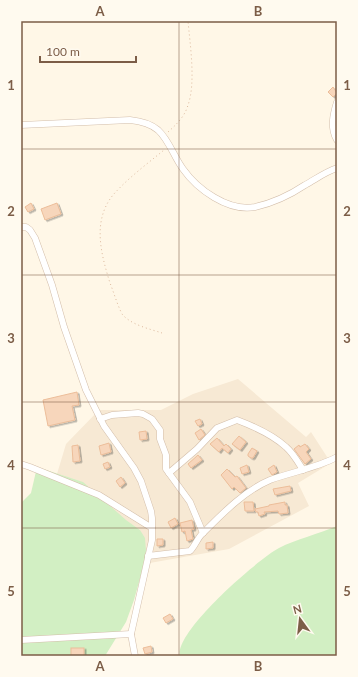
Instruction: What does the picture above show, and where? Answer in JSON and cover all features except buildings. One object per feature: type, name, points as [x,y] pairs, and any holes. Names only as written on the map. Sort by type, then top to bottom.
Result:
[{"type":"street","points":[[337,102],[332,122],[337,140]]},
{"type":"street","points":[[21,125],[130,120],[138,121],[154,127],[164,136],[183,169],[194,183],[217,199],[233,206],[254,207],[286,196],[317,177],[337,168]]},
{"type":"street","points":[[21,227],[26,227],[36,238],[64,327],[86,390],[100,419],[134,468],[141,481],[151,511],[152,540],[131,634],[135,656]]},
{"type":"street","points":[[100,419],[112,415],[138,413],[152,419],[160,430],[160,439],[166,455],[166,466],[169,473],[190,502],[203,534]]},
{"type":"street","points":[[169,473],[197,449],[217,428],[237,420],[255,427],[286,446],[292,452],[303,470]]},
{"type":"street","points":[[148,556],[190,551],[203,534],[233,504],[248,493],[269,481],[337,457]]},
{"type":"street","points":[[21,464],[30,466],[99,495],[152,528]]},
{"type":"street","points":[[21,640],[131,634]]},
{"type":"path","points":[[164,136],[180,120],[189,103],[192,78],[188,21]]},
{"type":"path","points":[[162,333],[141,326],[125,318],[122,314],[102,258],[100,232],[105,209],[113,195],[169,146]]},
{"type":"shaded area","points":[[238,379],[306,437],[311,432],[331,463],[298,483],[309,506],[229,549],[144,564],[140,530],[57,474],[66,444],[99,410],[161,410],[193,394]]},
{"type":"green space","points":[[37,467],[83,482],[126,520],[140,530],[145,538],[146,551],[144,564],[134,600],[126,622],[105,656],[21,656],[21,503],[31,493]]},
{"type":"green space","points":[[337,526],[337,656],[180,656],[182,645],[190,631],[203,614],[219,597],[254,566],[279,548]]}]
